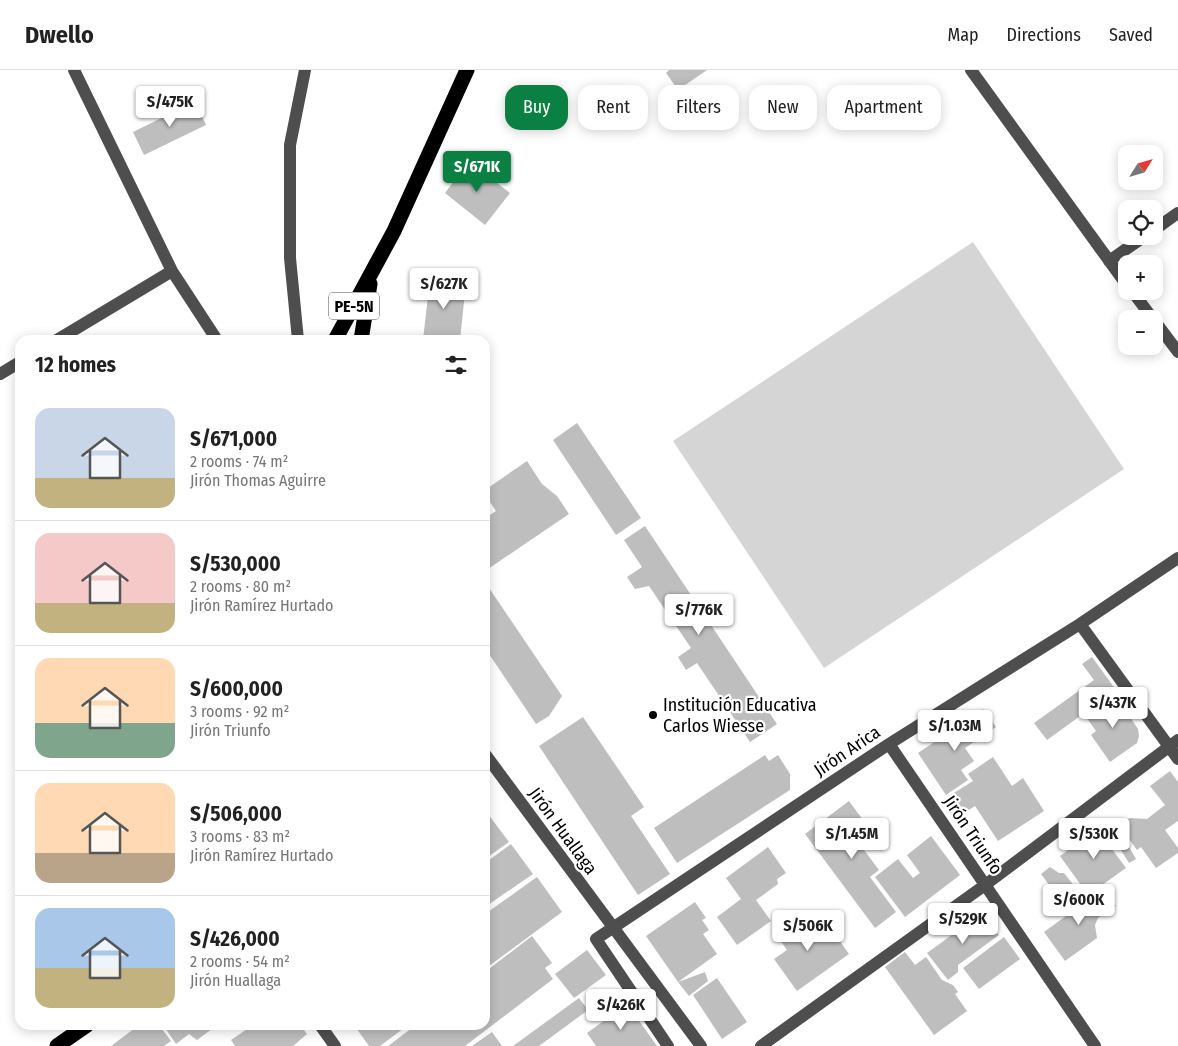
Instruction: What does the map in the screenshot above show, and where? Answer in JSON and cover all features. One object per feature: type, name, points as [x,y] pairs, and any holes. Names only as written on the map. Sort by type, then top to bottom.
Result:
[{"type":"highway","name":"PE-5N","points":[[338,335],[394,231],[467,70]]},
{"type":"highway","name":"PE-5N","points":[[362,335],[372,272]]},
{"type":"highway","points":[[57,1046],[80,1030]]},
{"type":"street","points":[[74,70],[172,271],[214,335]]},
{"type":"street","points":[[298,335],[290,258],[290,145],[306,70]]},
{"type":"street","points":[[971,70],[1118,273]]},
{"type":"street","points":[[1163,224],[1178,213]]},
{"type":"street","points":[[1109,261],[1132,245]]},
{"type":"street","points":[[65,335],[172,271]]},
{"type":"street","points":[[1163,332],[1178,352]]},
{"type":"street","points":[[0,374],[15,365]]},
{"type":"street","name":"Jirón Arica","points":[[614,928],[889,744],[1080,624],[1178,558]]},
{"type":"street","points":[[1080,624],[1173,743],[1178,759]]},
{"type":"street","points":[[761,1046],[986,885],[1173,743]]},
{"type":"street","name":"Jirón Triunfo","points":[[889,744],[1095,1046]]},
{"type":"street","name":"Jirón Huallaga","points":[[490,761],[701,1046]]},
{"type":"street","points":[[614,928],[596,939],[668,1046]]},
{"type":"street","points":[[324,1030],[335,1046]]},
{"type":"shaded area","points":[[973,242],[1124,469],[824,668],[673,441]]},
{"type":"building","points":[[669,70],[707,70],[685,85],[674,85],[666,73]]},
{"type":"building","points":[[194,98],[206,125],[144,155],[133,132],[180,109],[179,106]]},
{"type":"building","points":[[469,161],[510,193],[485,225],[445,193]]},
{"type":"building","points":[[430,278],[466,283],[461,335],[424,335]]},
{"type":"building","points":[[577,423],[641,518],[616,535],[553,440]]},
{"type":"building","points":[[527,461],[542,484],[557,496],[569,514],[490,568],[490,515],[496,511],[490,502],[490,487]]},
{"type":"building","points":[[645,526],[777,724],[750,742],[697,663],[686,670],[678,657],[691,648],[649,586],[635,589],[627,577],[642,567],[624,540]]},
{"type":"building","points":[[490,589],[562,696],[549,716],[536,724],[490,655]]},
{"type":"building","points":[[1092,657],[1116,690],[1047,740],[1034,723],[1094,680],[1082,664]]},
{"type":"building","points":[[1116,696],[1138,729],[1139,736],[1137,743],[1110,762],[1091,735],[1096,731],[1086,717]]},
{"type":"building","points":[[983,709],[996,727],[965,748],[974,761],[961,770],[968,780],[946,795],[918,753]]},
{"type":"building","points":[[583,717],[644,807],[631,816],[670,874],[638,895],[539,746]]},
{"type":"building","points":[[765,755],[769,761],[778,755],[790,774],[790,790],[677,863],[654,828]]},
{"type":"building","points":[[993,757],[1012,786],[1023,778],[1044,811],[998,841],[975,806],[961,815],[949,796],[973,781],[968,774]]},
{"type":"building","points":[[1170,771],[1178,782],[1178,821],[1165,830],[1178,848],[1178,853],[1156,868],[1141,847],[1137,850],[1127,836],[1120,837],[1111,828],[1118,821],[1131,818],[1147,819],[1165,805],[1150,786]]},
{"type":"building","points":[[849,801],[875,836],[861,846],[879,870],[870,877],[896,912],[875,928],[805,834]]},
{"type":"building","points":[[490,817],[509,842],[490,855]]},
{"type":"building","points":[[1104,824],[1118,842],[1112,849],[1126,868],[1088,895],[1060,856]]},
{"type":"building","points":[[931,836],[960,875],[905,917],[875,877],[898,859],[913,878],[920,873],[907,855]]},
{"type":"building","points":[[1126,842],[1136,859],[1129,863],[1119,847]]},
{"type":"building","points":[[511,844],[533,874],[490,904],[490,859]]},
{"type":"building","points":[[768,847],[786,873],[777,879],[778,884],[756,900],[771,921],[737,945],[717,917],[741,899],[726,878]]},
{"type":"building","points":[[1050,867],[1059,873],[1064,873],[1082,896],[1061,912],[1058,908],[1063,904],[1041,874]]},
{"type":"building","points":[[537,877],[562,912],[490,965],[490,910]]},
{"type":"building","points":[[1103,889],[1116,906],[1098,918],[1095,925],[1097,938],[1065,961],[1044,932]]},
{"type":"building","points":[[695,902],[706,918],[702,920],[709,930],[703,934],[717,954],[678,982],[646,936]]},
{"type":"building","points":[[982,913],[999,935],[958,965],[958,972],[948,980],[927,953]]},
{"type":"building","points":[[824,919],[849,954],[797,991],[774,959],[787,950],[775,933],[793,920],[803,934]]},
{"type":"building","points":[[532,936],[552,963],[545,968],[553,979],[490,1027],[490,968]]},
{"type":"building","points":[[1004,937],[1020,959],[979,989],[963,968]]},
{"type":"building","points":[[587,950],[606,975],[574,998],[555,974]]},
{"type":"building","points":[[905,952],[915,965],[926,957],[942,980],[953,985],[958,992],[955,994],[967,1011],[934,1035],[885,967]]},
{"type":"building","points":[[705,972],[708,981],[689,996],[678,982]]},
{"type":"building","points":[[717,978],[747,1022],[722,1039],[693,995]]},
{"type":"building","points":[[579,998],[588,1010],[539,1046],[513,1046]]},
{"type":"building","points":[[627,1004],[657,1046],[596,1046],[587,1033]]},
{"type":"building","points":[[132,1030],[163,1030],[171,1041],[164,1046],[111,1046]]},
{"type":"building","points":[[166,1030],[211,1030],[197,1040],[189,1034],[176,1044]]},
{"type":"building","points":[[246,1030],[304,1030],[307,1034],[293,1046],[235,1046],[231,1040]]},
{"type":"building","points":[[358,1030],[401,1030],[380,1046],[369,1046]]},
{"type":"building","points":[[409,1030],[486,1030],[465,1046],[388,1046]]},
{"type":"building","points":[[492,1032],[502,1046],[472,1046]]},
{"type":"place","name":"Institución Educativa Carlos Wiesse","points":[[653,715]]}]
